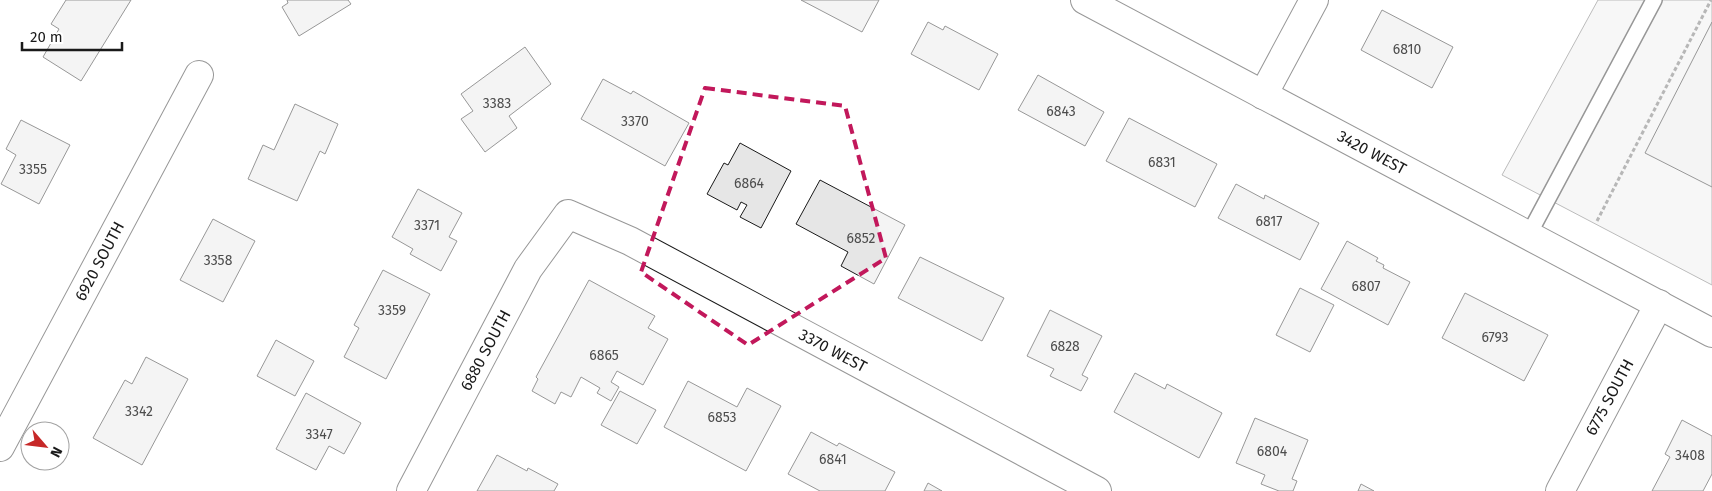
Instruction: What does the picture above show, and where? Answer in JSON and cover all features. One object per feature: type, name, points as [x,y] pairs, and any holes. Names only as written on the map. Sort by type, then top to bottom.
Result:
[{"type":"street","name":"3420 WEST","points":[[1085,0],[1712,332]]},
{"type":"street","points":[[1263,95],[1314,0]]},
{"type":"street","name":"6920 SOUTH","points":[[0,447],[199,76]]},
{"type":"street","name":"6880 SOUTH","points":[[411,491],[528,269],[568,214]]},
{"type":"street","name":"3370 WEST","points":[[568,214],[630,241],[1097,491]]},
{"type":"street","name":"6775 SOUTH","points":[[1560,491],[1658,304]]},
{"type":"lane","points":[[1529,234],[1654,0]]},
{"type":"path","points":[[1597,221],[1711,0]]},
{"type":"highlighted area","points":[[705,88],[845,106],[886,258],[748,345],[641,272]]},
{"type":"shaded area","points":[[1598,0],[1712,0],[1712,285],[1502,175]]},
{"type":"building","points":[[66,0],[131,0],[81,81],[43,57],[59,29],[51,24]]},
{"type":"building","points":[[287,0],[348,0],[351,4],[299,36],[282,7],[288,3]]},
{"type":"building","points":[[801,0],[879,0],[862,32]]},
{"type":"building","points":[[1382,10],[1453,47],[1432,88],[1361,50]]},
{"type":"building","points":[[928,22],[943,30],[945,26],[998,54],[979,90],[911,54]]},
{"type":"building","points":[[1712,22],[1712,187],[1645,153]]},
{"type":"building","points":[[525,47],[551,84],[509,116],[517,128],[485,152],[461,119],[473,111],[461,94]]},
{"type":"building","points":[[1038,75],[1104,112],[1085,146],[1018,110]]},
{"type":"building","points":[[603,79],[631,94],[633,91],[689,123],[665,166],[581,119]]},
{"type":"building","points":[[295,104],[338,124],[325,154],[320,151],[297,201],[248,179],[263,145],[274,150]]},
{"type":"building","points":[[1129,118],[1217,164],[1195,207],[1106,161]]},
{"type":"building","points":[[21,120],[70,145],[39,204],[1,184],[16,155],[6,149]]},
{"type":"building","points":[[740,143],[791,171],[761,228],[740,217],[747,205],[741,202],[737,210],[707,194],[724,163],[728,165]]},
{"type":"building","points":[[820,180],[905,225],[874,284],[841,266],[848,252],[796,224]]},
{"type":"building","points":[[1236,184],[1264,199],[1265,195],[1319,223],[1300,260],[1218,218]]},
{"type":"building","points":[[418,189],[462,213],[449,237],[457,241],[441,271],[410,254],[413,249],[392,237]]},
{"type":"building","points":[[213,219],[255,241],[223,302],[180,280]]},
{"type":"building","points":[[1347,241],[1378,258],[1376,261],[1384,265],[1383,268],[1410,282],[1388,325],[1321,289]]},
{"type":"building","points":[[920,257],[1004,298],[982,341],[898,298]]},
{"type":"building","points":[[383,270],[430,294],[386,379],[344,357],[359,328],[354,325]]},
{"type":"building","points":[[589,280],[655,316],[648,328],[668,339],[643,385],[617,371],[611,382],[619,387],[611,401],[597,393],[600,388],[581,377],[571,397],[561,392],[555,404],[532,391],[538,379],[536,377]]},
{"type":"building","points":[[1300,288],[1334,305],[1310,352],[1276,335]]},
{"type":"building","points":[[1465,293],[1548,335],[1524,381],[1442,338]]},
{"type":"building","points":[[1050,310],[1102,336],[1082,375],[1088,378],[1081,391],[1050,376],[1054,369],[1027,356]]},
{"type":"building","points":[[276,340],[314,361],[295,396],[257,376]]},
{"type":"building","points":[[146,357],[188,379],[142,465],[93,438],[125,380],[132,384]]},
{"type":"building","points":[[1135,373],[1165,389],[1167,384],[1222,413],[1199,458],[1114,412]]},
{"type":"building","points":[[688,381],[737,407],[747,388],[781,406],[746,471],[664,427]]},
{"type":"building","points":[[620,391],[656,410],[637,444],[601,425]]},
{"type":"building","points":[[306,393],[361,423],[344,454],[329,446],[316,470],[276,449]]},
{"type":"building","points":[[1255,418],[1308,440],[1292,479],[1297,481],[1293,491],[1279,491],[1261,484],[1265,475],[1236,463]]},
{"type":"building","points":[[1682,420],[1712,436],[1712,474],[1703,491],[1652,491],[1670,457],[1665,454]]},
{"type":"building","points":[[811,432],[837,446],[839,443],[895,472],[885,491],[820,491],[788,474]]},
{"type":"building","points":[[497,455],[527,471],[528,468],[558,484],[554,491],[477,491]]},
{"type":"building","points":[[928,483],[942,491],[924,491]]},
{"type":"building","points":[[1361,484],[1374,491],[1358,491]]}]
